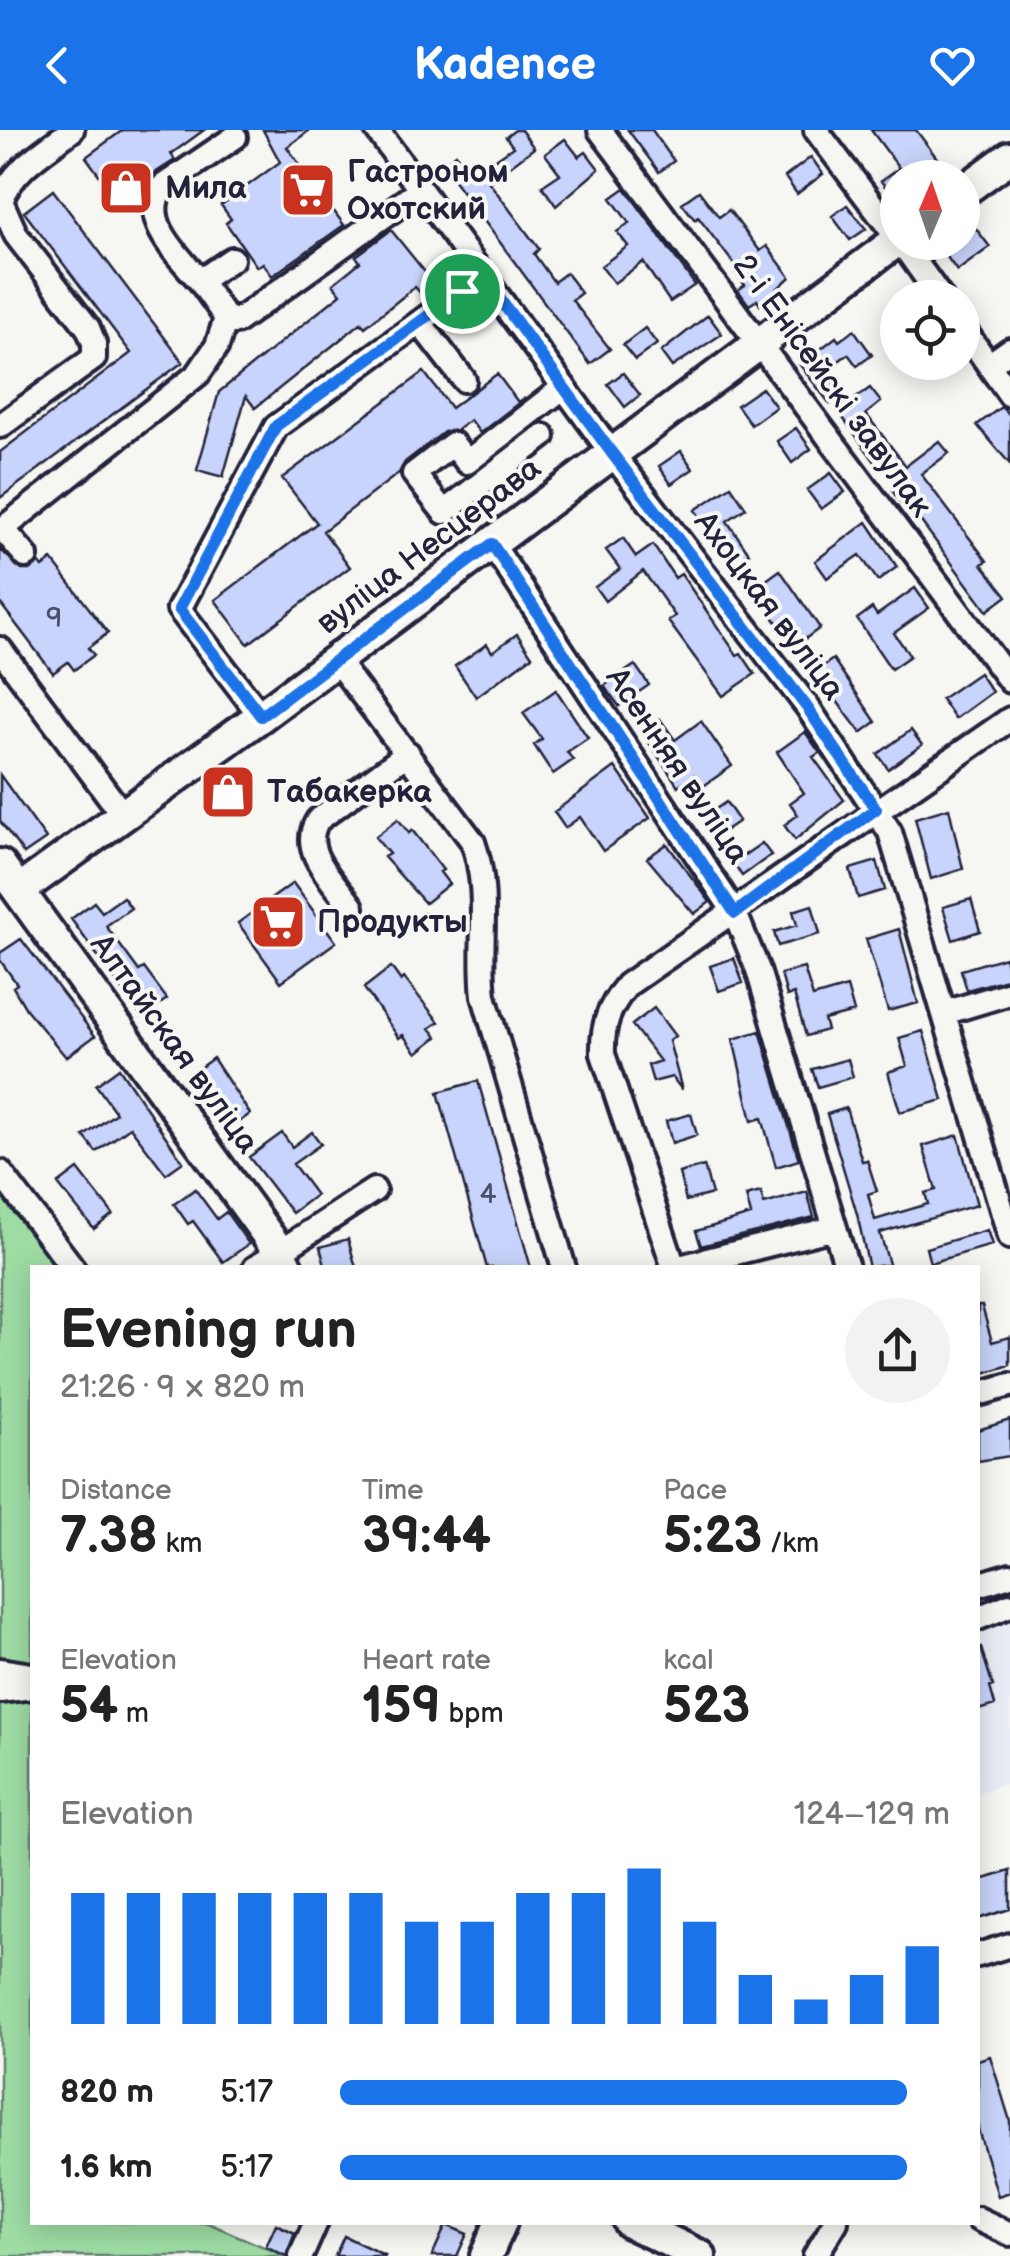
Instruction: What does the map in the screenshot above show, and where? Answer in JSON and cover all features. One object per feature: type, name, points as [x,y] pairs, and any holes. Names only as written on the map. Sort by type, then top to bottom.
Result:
[{"type":"main road","points":[[980,179],[1010,157]]},
{"type":"main road","name":"вуліца Несцерава","points":[[10,897],[261,716],[880,254]]},
{"type":"main road","name":"Алтайская вуліца","points":[[0,865],[10,897],[274,1262]]},
{"type":"main road","points":[[486,2256],[500,2225]]},
{"type":"main road","points":[[635,2225],[700,2256]]},
{"type":"street","points":[[0,426],[94,358],[88,328],[16,235],[1,201],[6,185],[18,171],[72,130]]},
{"type":"street","name":"Ахоцкая вуліца","points":[[377,130],[611,452],[806,706],[890,832],[1010,1237]]},
{"type":"street","name":"2-і Енісейскі завулак","points":[[600,130],[1010,682]]},
{"type":"street","points":[[816,130],[880,215]]},
{"type":"street","points":[[235,136],[163,186],[156,196],[155,216],[163,237],[226,318],[240,320],[419,191]]},
{"type":"street","points":[[200,281],[232,258]]},
{"type":"street","points":[[261,716],[179,609],[276,426],[483,276]]},
{"type":"street","points":[[26,556],[1,530],[198,374],[216,346],[226,318]]},
{"type":"street","points":[[420,322],[464,380]]},
{"type":"street","points":[[990,365],[1010,350]]},
{"type":"street","points":[[980,352],[1010,395]]},
{"type":"street","points":[[467,462],[564,386]]},
{"type":"street","points":[[482,482],[453,444],[414,474],[444,512],[543,436]]},
{"type":"street","name":"Асенняя вуліца","points":[[492,544],[735,913],[758,970],[846,1265]]},
{"type":"street","points":[[0,650],[123,815]]},
{"type":"street","points":[[336,660],[455,813],[473,842],[483,869],[485,907],[480,962],[484,996],[563,1265]]},
{"type":"street","points":[[674,1265],[603,1054],[602,1031],[611,1004],[627,985],[1010,719]]},
{"type":"street","points":[[352,907],[309,846],[310,832],[318,820],[408,753]]},
{"type":"street","points":[[944,1013],[1010,992]]},
{"type":"street","points":[[0,1172],[71,1265]]},
{"type":"street","points":[[274,1262],[374,1190]]},
{"type":"street","points":[[687,1265],[834,1228]]},
{"type":"street","points":[[980,1393],[1010,1385]]},
{"type":"street","points":[[980,1584],[1010,1575]]},
{"type":"street","points":[[980,1617],[1010,1605]]},
{"type":"street","points":[[0,1670],[30,1676]]},
{"type":"street","points":[[0,1691],[30,1688]]},
{"type":"street","points":[[980,1953],[1010,1945]]},
{"type":"street","points":[[980,2220],[1010,2234]]},
{"type":"street","points":[[301,2256],[315,2225]]},
{"type":"street","points":[[815,2256],[834,2225]]},
{"type":"shaded area","points":[[1010,1588],[1010,1783],[980,1791],[980,1597]]},
{"type":"green space","points":[[0,1170],[71,1265],[30,1265],[30,2225],[213,2225],[285,2256],[0,2256]]},
{"type":"building","points":[[123,130],[204,130],[171,154],[175,160],[116,198],[86,157]]},
{"type":"building","points":[[263,130],[310,130],[287,147],[344,225],[272,276],[263,263],[257,267],[226,223],[231,219],[221,205],[280,162]]},
{"type":"building","points":[[521,130],[534,148],[489,182],[539,249],[534,254],[554,282],[566,273],[581,293],[572,300],[610,349],[590,364],[442,164],[456,154],[467,168],[477,160],[483,168],[513,147],[506,137]]},
{"type":"building","points":[[628,130],[652,130],[674,161],[659,172]]},
{"type":"building","points":[[871,130],[916,130],[938,160],[893,160]]},
{"type":"building","points":[[565,139],[579,157],[586,152],[599,169],[556,206],[542,186],[560,174],[545,154]]},
{"type":"building","points":[[811,157],[823,174],[797,194],[785,177]]},
{"type":"building","points":[[625,188],[695,285],[670,302],[643,262],[614,283],[601,266],[628,246],[617,232],[629,223],[611,198]]},
{"type":"building","points":[[53,190],[183,362],[0,498],[0,452],[131,353],[24,212]]},
{"type":"building","points":[[699,191],[719,217],[729,210],[760,251],[767,246],[790,277],[760,305],[757,300],[749,305],[738,290],[745,285],[734,271],[737,268],[698,217],[695,220],[682,203]]},
{"type":"building","points":[[847,205],[866,229],[850,240],[832,216]]},
{"type":"building","points":[[391,230],[437,287],[424,297],[415,287],[365,327],[361,323],[255,408],[246,396],[223,477],[197,470],[219,392],[341,294],[333,284],[360,262],[356,256]]},
{"type":"building","points":[[980,234],[990,247],[980,254]]},
{"type":"building","points":[[949,260],[972,260],[957,271]]},
{"type":"building","points":[[708,315],[722,334],[672,367],[661,352]]},
{"type":"building","points":[[645,328],[657,344],[635,360],[623,345]]},
{"type":"building","points":[[854,330],[872,355],[857,366],[848,354],[824,372],[842,395],[830,404],[800,365],[836,337],[839,341]]},
{"type":"building","points":[[424,372],[451,408],[497,374],[518,402],[525,398],[480,433],[470,420],[457,430],[444,432],[405,462],[399,473],[323,531],[350,567],[248,644],[215,600],[317,523],[282,478]]},
{"type":"building","points":[[623,373],[640,395],[625,407],[608,384]]},
{"type":"building","points":[[762,388],[776,407],[751,425],[737,405]]},
{"type":"building","points":[[870,388],[881,402],[866,414],[906,466],[939,441],[949,453],[921,474],[987,561],[982,564],[1007,596],[987,611],[911,508],[907,511],[893,492],[901,486],[883,462],[878,466],[838,411]]},
{"type":"building","points":[[1001,407],[1010,415],[1010,464],[977,425]]},
{"type":"building","points":[[796,428],[811,449],[792,463],[777,441]]},
{"type":"building","points":[[681,451],[693,469],[671,484],[659,466]]},
{"type":"building","points":[[831,473],[845,492],[821,509],[807,490]]},
{"type":"building","points":[[731,486],[746,508],[727,521],[749,553],[734,563],[695,510]]},
{"type":"building","points":[[867,522],[897,567],[878,581],[860,555],[827,578],[815,561]]},
{"type":"building","points":[[623,538],[636,557],[653,545],[675,578],[681,574],[737,655],[741,653],[755,674],[723,696],[668,621],[675,616],[643,571],[605,601],[595,587],[620,569],[606,550]]},
{"type":"building","points":[[0,549],[22,570],[30,570],[39,562],[43,567],[52,560],[108,633],[88,648],[94,655],[74,670],[68,662],[53,673],[0,603]]},
{"type":"building","points":[[780,570],[820,628],[794,647],[754,589]]},
{"type":"building","points":[[915,588],[929,608],[894,633],[910,656],[891,669],[857,619],[872,608],[877,615]]},
{"type":"building","points":[[517,634],[532,656],[476,697],[455,666],[487,644],[492,652]]},
{"type":"building","points":[[833,659],[876,722],[861,733],[815,672]]},
{"type":"building","points":[[635,665],[649,685],[619,706],[604,686]]},
{"type":"building","points":[[979,673],[992,692],[955,719],[941,699]]},
{"type":"building","points":[[556,690],[588,738],[567,752],[573,760],[553,774],[534,745],[542,739],[523,713]]},
{"type":"building","points":[[660,719],[675,740],[701,721],[732,766],[702,787],[694,775],[678,786],[642,732]]},
{"type":"building","points":[[911,730],[922,745],[888,769],[878,754]]},
{"type":"building","points":[[805,732],[820,753],[813,757],[844,800],[795,840],[784,825],[798,815],[790,803],[804,793],[777,752]]},
{"type":"building","points":[[615,767],[650,818],[603,851],[580,817],[565,828],[554,812]]},
{"type":"building","points":[[0,775],[46,839],[24,854],[0,821]]},
{"type":"building","points":[[726,802],[739,821],[717,836],[704,817]]},
{"type":"building","points":[[949,808],[963,869],[931,879],[915,818]]},
{"type":"building","points":[[398,819],[409,833],[412,830],[449,884],[425,903],[384,857],[389,854],[375,837]]},
{"type":"building","points":[[762,843],[771,855],[742,876],[733,863]]},
{"type":"building","points":[[667,844],[710,902],[694,914],[647,858]]},
{"type":"building","points":[[877,861],[885,890],[858,898],[850,869]]},
{"type":"building","points":[[293,883],[336,942],[281,982],[238,923]]},
{"type":"building","points":[[123,897],[131,908],[106,926],[139,971],[144,968],[167,999],[142,1017],[71,919],[94,902],[102,912]]},
{"type":"building","points":[[971,899],[980,931],[953,940],[943,907]]},
{"type":"building","points":[[812,905],[820,934],[778,946],[774,932],[797,925],[793,911]]},
{"type":"building","points":[[899,929],[918,1003],[888,1011],[866,939]]},
{"type":"building","points":[[21,939],[95,1036],[66,1057],[26,1009],[13,987],[17,984],[0,960],[0,953]]},
{"type":"building","points":[[1005,957],[1010,978],[967,990],[961,970]]},
{"type":"building","points":[[734,958],[743,983],[719,991],[710,966]]},
{"type":"building","points":[[391,967],[439,1022],[430,1028],[437,1037],[417,1053],[403,1035],[399,1038],[364,988]]},
{"type":"building","points":[[804,968],[813,997],[847,987],[854,1012],[824,1020],[827,1030],[806,1036],[794,994],[787,996],[781,974]]},
{"type":"building","points":[[654,1008],[675,1036],[669,1041],[682,1090],[672,1077],[653,1082],[648,1065],[660,1061],[632,1025]]},
{"type":"building","points":[[760,1031],[799,1160],[776,1167],[762,1118],[752,1121],[733,1039]]},
{"type":"building","points":[[923,1031],[943,1100],[900,1112],[888,1072],[907,1066],[899,1038]]},
{"type":"building","points":[[213,1058],[250,1114],[231,1128],[190,1075]]},
{"type":"building","points":[[848,1059],[853,1077],[818,1087],[812,1069]]},
{"type":"building","points":[[119,1068],[183,1162],[166,1174],[130,1127],[96,1152],[84,1136],[116,1113],[96,1085]]},
{"type":"building","points":[[478,1081],[530,1265],[486,1265],[438,1092]]},
{"type":"building","points":[[846,1108],[862,1161],[867,1160],[877,1191],[868,1194],[875,1220],[928,1204],[925,1193],[936,1190],[923,1146],[958,1135],[977,1205],[880,1233],[889,1264],[868,1265],[827,1114]]},
{"type":"building","points":[[691,1114],[697,1135],[672,1143],[666,1121]]},
{"type":"building","points":[[312,1132],[321,1144],[293,1164],[316,1195],[292,1213],[249,1157],[282,1133],[292,1147]]},
{"type":"building","points":[[704,1166],[712,1194],[686,1201],[679,1173]]},
{"type":"building","points":[[78,1169],[113,1214],[94,1229],[58,1184]]},
{"type":"building","points":[[195,1189],[217,1219],[226,1212],[249,1244],[223,1262],[193,1221],[188,1224],[174,1204]]},
{"type":"building","points":[[761,1192],[764,1204],[807,1192],[814,1217],[701,1246],[696,1231],[751,1215],[746,1196]]},
{"type":"building","points":[[987,1230],[992,1245],[930,1263],[926,1248]]},
{"type":"building","points":[[348,1239],[355,1265],[325,1265],[320,1247]]},
{"type":"building","points":[[980,1306],[992,1342],[1010,1337],[1010,1365],[984,1373],[980,1358]]},
{"type":"building","points":[[1010,1420],[1010,1456],[980,1461],[980,1429]]},
{"type":"building","points":[[980,1648],[993,1686],[990,1687],[995,1705],[980,1709]]},
{"type":"building","points":[[1010,1871],[1010,1909],[980,1918],[980,1880]]},
{"type":"building","points":[[990,2056],[1010,2121],[1010,2192],[998,2196],[980,2136],[980,2059]]},
{"type":"building","points":[[276,2225],[295,2233],[286,2256],[266,2246]]},
{"type":"building","points":[[446,2225],[467,2234],[457,2256],[432,2256]]},
{"type":"building","points":[[344,2236],[386,2256],[335,2256]]},
{"type":"place","name":"Мила","points":[[126,188]]},
{"type":"place","name":"Гастроном Охотский","points":[[308,190]]},
{"type":"place","name":"Табакерка","points":[[228,792]]},
{"type":"place","name":"Продукты","points":[[278,922]]},
{"type":"route","points":[[483,276],[611,452],[806,706],[876,809],[735,913],[492,544],[261,716],[179,609],[276,426],[462,291],[483,276]]}]
